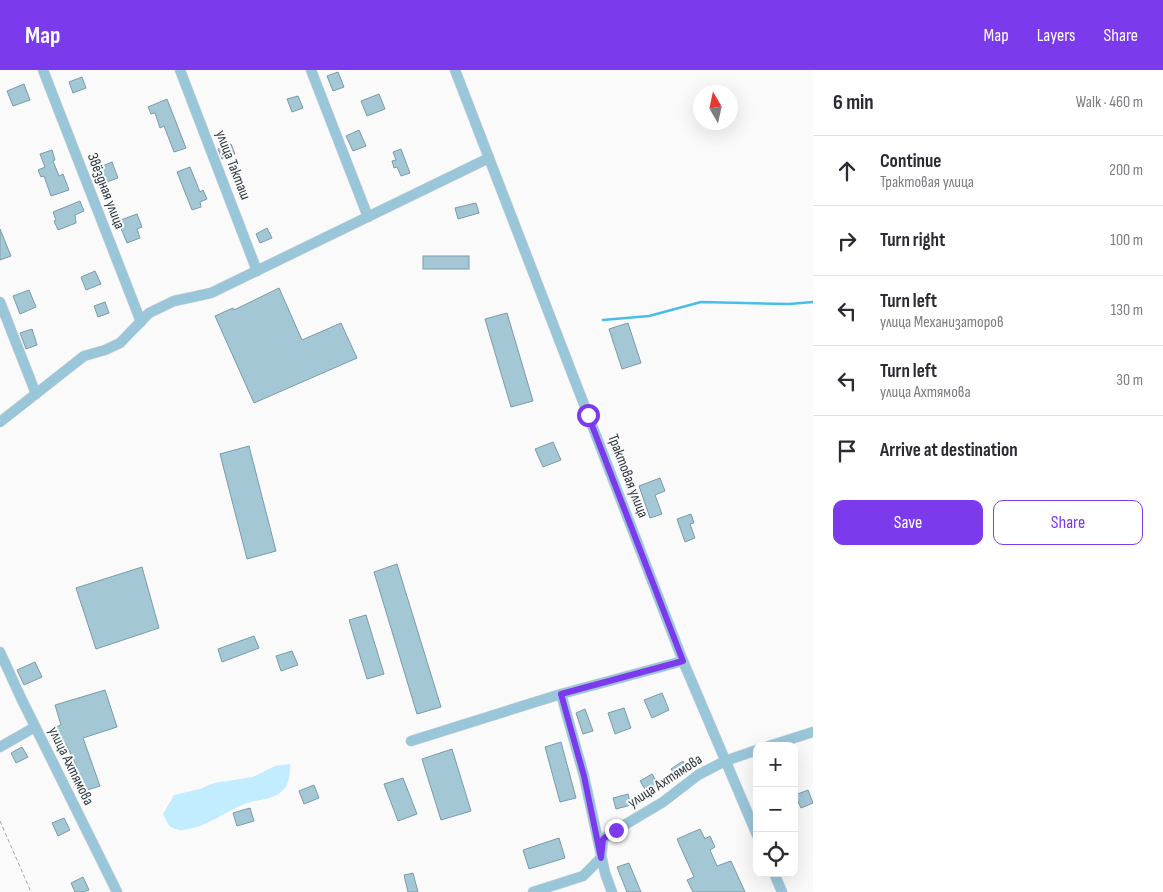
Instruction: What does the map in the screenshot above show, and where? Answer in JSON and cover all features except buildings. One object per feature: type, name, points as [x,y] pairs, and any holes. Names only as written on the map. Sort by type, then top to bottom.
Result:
[{"type":"street","name":"Звёздная улица","points":[[42,70],[141,322]]},
{"type":"street","name":"улица Такташ","points":[[180,70],[257,271]]},
{"type":"street","points":[[311,70],[368,217]]},
{"type":"street","name":"Трактовая улица","points":[[455,70],[683,661],[756,832]]},
{"type":"street","points":[[0,422],[84,356],[120,343],[149,312],[174,300],[211,293],[489,158]]},
{"type":"street","points":[[0,302],[36,394]]},
{"type":"street","name":"улица Ахтямова","points":[[0,652],[117,892]]},
{"type":"street","points":[[411,741],[561,694],[683,661]]},
{"type":"street","points":[[561,694],[584,776],[601,858],[612,892]]},
{"type":"street","points":[[0,748],[35,727]]},
{"type":"street","points":[[782,742],[813,732]]},
{"type":"street","points":[[725,761],[753,751]]},
{"type":"street","name":"улица Ахтямова","points":[[533,892],[583,876],[601,858],[603,839],[663,802],[698,775],[725,761]]},
{"type":"street","points":[[776,877],[782,892]]},
{"type":"path","points":[[0,821],[31,892]]},
{"type":"shaded area","points":[[290,764],[288,781],[279,793],[239,806],[200,826],[183,830],[176,829],[169,826],[163,814],[174,795],[200,789],[214,783],[253,777],[275,766]]},
{"type":"waterway","points":[[603,320],[649,316],[701,302],[789,304],[813,302]]},
{"type":"route","points":[[588,415],[683,661],[561,694],[584,776],[601,858],[603,839],[616,830]]}]
